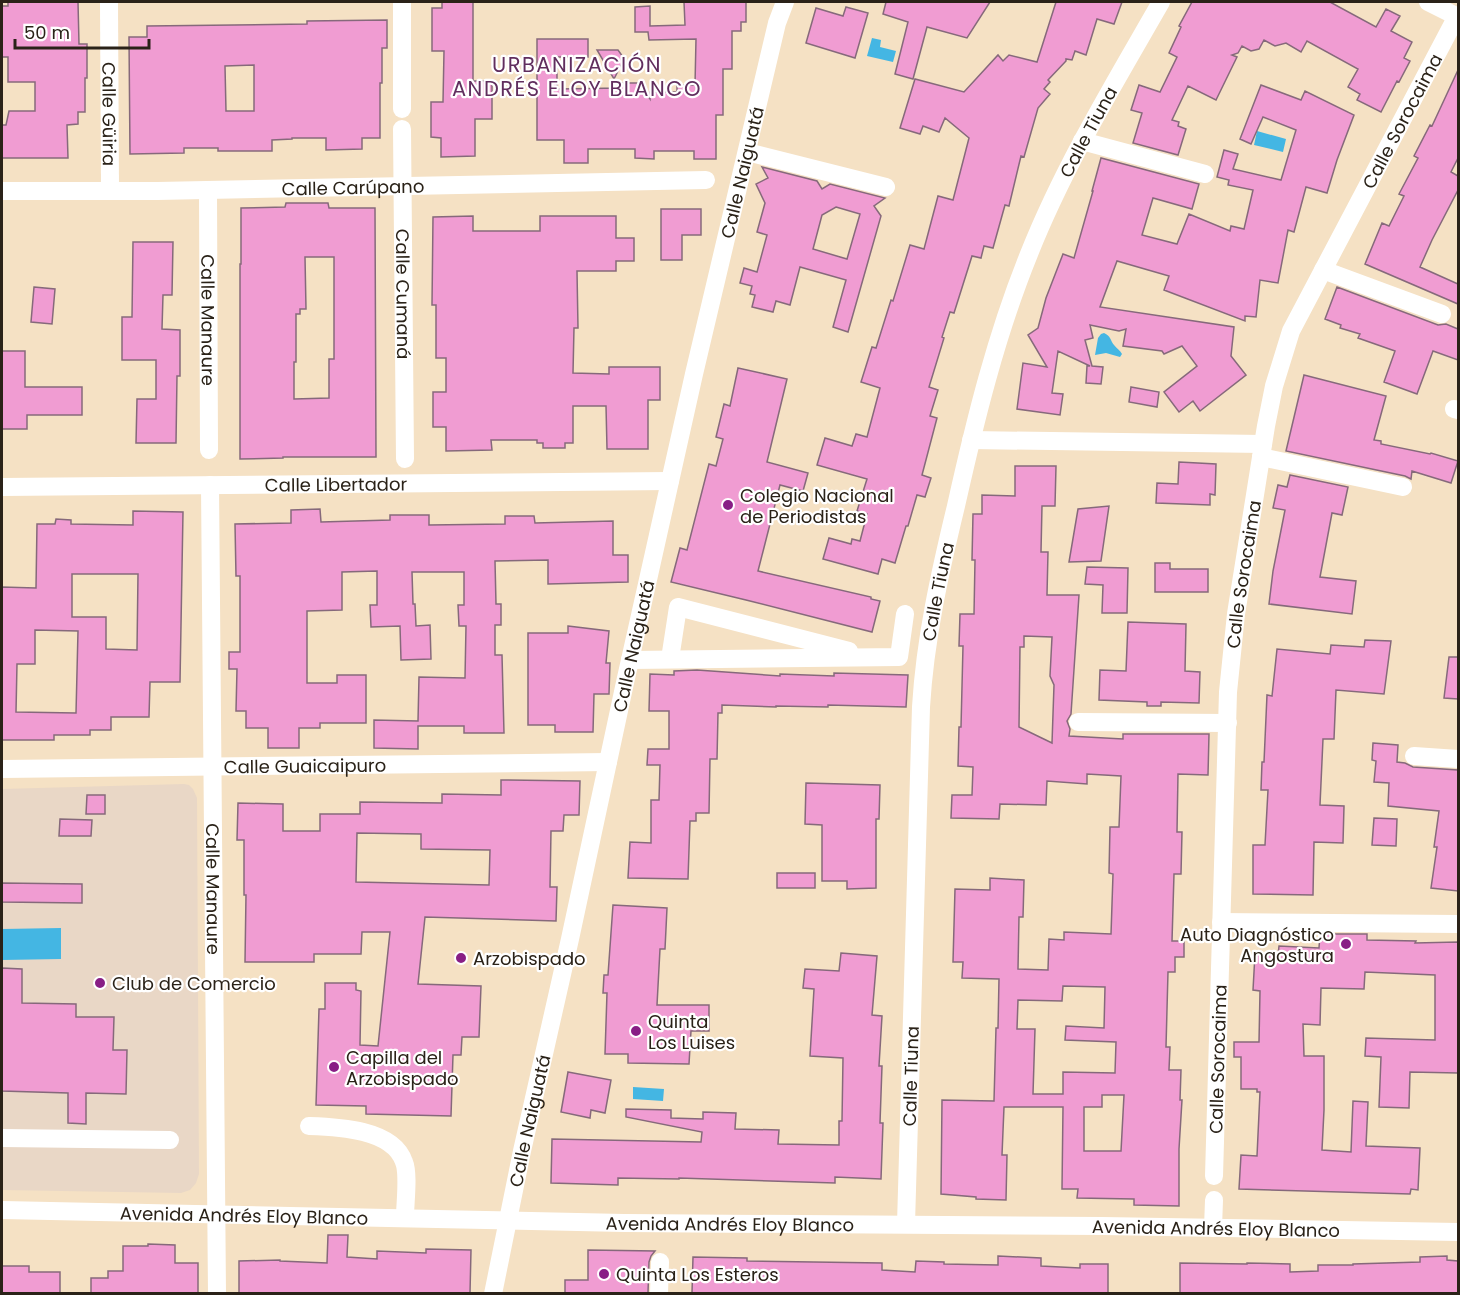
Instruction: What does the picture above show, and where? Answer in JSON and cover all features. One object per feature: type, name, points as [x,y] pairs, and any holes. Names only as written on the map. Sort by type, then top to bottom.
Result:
[{"type":"street","name":"Calle Güiria","points":[[109,2],[110,191]]},
{"type":"street","points":[[402,2],[402,109]]},
{"type":"street","name":"Calle Naiguatá","points":[[493,1293],[670,481],[777,23],[784,2]]},
{"type":"street","name":"Calle Tiuna","points":[[906,1224],[923,675],[936,596],[982,396],[1009,308],[1029,253],[1082,141],[1161,2]]},
{"type":"street","points":[[1428,2],[1457,17]]},
{"type":"street","name":"Calle Sorocaima","points":[[1214,1176],[1228,692],[1235,625],[1274,386],[1291,331],[1457,17]]},
{"type":"street","name":"Calle Cumaná","points":[[402,129],[405,459]]},
{"type":"street","points":[[1082,141],[1204,174]]},
{"type":"street","points":[[747,152],[886,187]]},
{"type":"street","name":"Calle Carúpano","points":[[2,191],[403,187],[706,180]]},
{"type":"street","name":"Calle Manaure","points":[[208,190],[209,450]]},
{"type":"street","points":[[1323,270],[1442,314]]},
{"type":"street","points":[[972,440],[1262,451],[1403,487]]},
{"type":"street","name":"Calle Libertador","points":[[2,487],[670,481]]},
{"type":"street","name":"Calle Manaure","points":[[210,485],[217,1293]]},
{"type":"street","points":[[670,659],[678,607],[872,657]]},
{"type":"street","points":[[630,660],[899,657],[904,614]]},
{"type":"street","points":[[1078,722],[1228,723]]},
{"type":"street","points":[[1414,756],[1458,759]]},
{"type":"street","name":"Calle Guaicaipuro","points":[[2,769],[608,762]]},
{"type":"street","points":[[1221,922],[1458,924]]},
{"type":"street","points":[[309,1126],[352,1129],[384,1140],[393,1146],[401,1156],[405,1168],[405,1217]]},
{"type":"street","points":[[2,1138],[170,1140]]},
{"type":"street","points":[[1213,1228],[1214,1200]]},
{"type":"street","name":"Avenida Andrés Eloy Blanco","points":[[2,1210],[635,1223],[906,1224],[1458,1232]]},
{"type":"street","points":[[660,1262],[660,1293]]},
{"type":"shaded area","name":"Club de Comercio","points":[[184,784],[193,789],[197,798],[199,1174],[196,1183],[190,1190],[181,1193],[2,1190],[2,789]]},
{"type":"water","points":[[872,38],[881,40],[880,47],[896,51],[893,62],[867,56]]},
{"type":"water","points":[[1257,131],[1286,139],[1283,152],[1254,145]]},
{"type":"water","points":[[1104,333],[1122,354],[1120,357],[1106,353],[1095,355],[1098,338]]},
{"type":"water","points":[[61,928],[61,959],[2,960],[2,929]]},
{"type":"water","points":[[633,1087],[664,1089],[663,1101],[633,1099]]},
{"type":"building","points":[[8,2],[78,2],[79,44],[87,44],[85,112],[78,112],[78,124],[67,125],[68,158],[2,158],[2,125],[6,125],[9,111],[35,111],[35,82],[8,82],[8,57],[2,57],[2,6],[8,6]]},
{"type":"building","points":[[442,2],[473,2],[473,81],[492,81],[492,119],[475,119],[475,156],[441,157],[441,138],[431,137],[431,102],[443,102],[444,51],[432,51],[432,8],[442,8]]},
{"type":"building","points":[[684,2],[746,2],[746,22],[741,22],[741,31],[732,31],[732,69],[723,69],[723,115],[716,115],[716,159],[694,159],[694,151],[654,151],[654,159],[635,158],[635,149],[588,149],[588,163],[564,163],[564,140],[537,140],[537,39],[588,39],[588,57],[557,57],[557,89],[620,88],[617,83],[640,83],[650,99],[650,92],[677,92],[677,85],[695,85],[696,39],[649,40],[648,32],[635,32],[635,7],[650,6],[650,26],[685,25]]},
{"type":"building","points":[[886,2],[990,2],[967,38],[927,27],[913,79],[895,74],[908,22],[883,14]]},
{"type":"building","points":[[1056,2],[1122,2],[1114,24],[1097,19],[1086,55],[1075,51],[1072,60],[1066,59],[1048,80],[1050,82],[1044,89],[1050,94],[1038,108],[1024,157],[1021,156],[1009,206],[1005,205],[993,248],[984,246],[981,258],[972,256],[954,313],[950,312],[929,387],[938,390],[930,416],[937,418],[922,475],[931,478],[925,497],[917,495],[895,563],[882,559],[878,574],[823,559],[829,538],[851,544],[852,539],[860,541],[867,514],[857,511],[867,479],[817,465],[825,438],[852,446],[856,434],[867,437],[880,388],[861,382],[872,347],[876,348],[910,245],[924,249],[938,196],[953,200],[969,138],[945,118],[939,132],[923,126],[920,134],[900,128],[915,79],[964,92],[998,55],[1003,61],[1009,55],[1037,62]]},
{"type":"building","points":[[1192,2],[1330,2],[1376,27],[1386,9],[1400,16],[1391,31],[1412,42],[1404,58],[1410,61],[1381,112],[1357,100],[1360,94],[1348,87],[1358,69],[1307,41],[1301,52],[1286,43],[1275,46],[1264,40],[1259,49],[1251,51],[1242,46],[1238,53],[1232,55],[1237,57],[1216,100],[1188,86],[1172,120],[1179,122],[1178,126],[1186,129],[1178,155],[1133,143],[1142,113],[1131,110],[1139,85],[1160,92],[1177,57],[1169,53],[1181,27],[1179,26]]},
{"type":"building","points":[[846,7],[868,13],[855,58],[806,43],[816,8],[843,16]]},
{"type":"building","points":[[387,20],[387,48],[382,48],[380,138],[362,138],[362,149],[326,150],[326,138],[292,138],[272,140],[272,151],[218,151],[218,148],[184,148],[184,153],[130,154],[129,37],[147,37],[147,26],[307,24],[307,21]],"holes":[[[254,65],[254,111],[226,111],[225,66]]]},
{"type":"building","points":[[597,50],[618,50],[623,57],[614,79]]},
{"type":"building","points":[[1458,70],[1458,158],[1451,172],[1458,176],[1458,190],[1420,267],[1458,284],[1458,304],[1365,264],[1382,223],[1389,226],[1404,196],[1399,194],[1418,158],[1414,156],[1430,125],[1432,126]]},
{"type":"building","points":[[1261,85],[1301,100],[1305,91],[1354,115],[1327,193],[1306,187],[1294,232],[1288,230],[1278,283],[1260,280],[1256,317],[1245,316],[1245,321],[1164,290],[1169,276],[1117,261],[1100,307],[1234,327],[1231,356],[1246,375],[1200,411],[1193,401],[1179,412],[1164,392],[1197,366],[1182,346],[1164,354],[1162,351],[1123,346],[1126,329],[1119,331],[1090,325],[1093,338],[1085,340],[1092,366],[1103,367],[1101,384],[1086,383],[1087,366],[1090,366],[1058,351],[1052,393],[1063,394],[1060,415],[1017,409],[1023,363],[1047,367],[1028,335],[1038,328],[1046,298],[1063,254],[1074,258],[1101,158],[1199,184],[1192,209],[1153,198],[1142,235],[1177,244],[1189,214],[1230,231],[1231,226],[1244,229],[1253,190],[1228,185],[1229,180],[1217,177],[1224,150],[1238,154],[1233,169],[1281,180],[1296,130],[1263,117],[1251,144],[1240,139]]},
{"type":"building","points":[[762,167],[817,181],[822,189],[830,184],[885,198],[874,206],[881,216],[848,332],[833,327],[846,280],[800,267],[790,305],[776,301],[773,312],[752,307],[755,295],[750,294],[752,286],[740,283],[744,268],[757,272],[767,235],[757,232],[765,203],[756,184],[768,178]],"holes":[[[836,207],[860,214],[847,259],[813,249],[822,215]]]},
{"type":"building","points":[[286,203],[328,203],[329,208],[375,208],[376,457],[240,459],[241,208],[285,207]],"holes":[[[305,257],[334,257],[334,359],[329,359],[329,398],[294,399],[296,314],[300,314],[300,309],[306,309]]]},
{"type":"building","points":[[661,209],[701,209],[701,235],[682,235],[682,260],[661,260]]},
{"type":"building","points":[[473,216],[473,231],[540,231],[540,216],[616,216],[616,238],[634,238],[634,261],[616,261],[616,271],[577,271],[578,328],[574,328],[573,373],[609,374],[609,367],[660,367],[660,400],[648,400],[648,449],[607,449],[606,406],[573,406],[573,443],[565,443],[565,448],[543,448],[543,443],[537,443],[537,440],[491,440],[492,450],[446,451],[446,427],[433,427],[433,392],[446,392],[446,358],[436,358],[436,305],[432,305],[433,217]]},
{"type":"building","points":[[133,242],[173,242],[172,295],[163,295],[162,329],[180,330],[176,443],[136,443],[137,399],[156,399],[156,360],[122,360],[122,317],[132,317]]},
{"type":"building","points":[[34,287],[55,289],[52,324],[31,322]]},
{"type":"building","points":[[1337,287],[1438,325],[1446,324],[1458,329],[1458,360],[1433,351],[1417,394],[1384,382],[1395,351],[1358,338],[1360,334],[1340,328],[1341,325],[1325,319]]},
{"type":"building","points":[[2,351],[25,351],[25,387],[82,387],[82,415],[27,415],[27,429],[2,429]]},
{"type":"building","points":[[738,368],[787,379],[767,462],[808,473],[803,491],[780,485],[758,571],[880,601],[872,632],[671,582],[680,548],[687,550],[709,464],[716,466],[723,439],[716,437],[724,404],[730,406]]},
{"type":"building","points":[[1304,375],[1386,396],[1374,440],[1381,441],[1381,444],[1431,453],[1458,461],[1451,483],[1412,471],[1411,479],[1286,451]]},
{"type":"building","points":[[1131,387],[1159,392],[1157,407],[1129,402]]},
{"type":"building","points":[[1179,462],[1216,464],[1215,495],[1210,494],[1210,505],[1156,503],[1157,483],[1178,484]]},
{"type":"building","points":[[1015,466],[1056,466],[1055,506],[1042,506],[1041,552],[1048,552],[1047,595],[1079,595],[1071,714],[1067,721],[1070,729],[1069,736],[1123,739],[1123,734],[1209,734],[1208,775],[1178,774],[1177,832],[1182,832],[1181,874],[1174,874],[1172,941],[1184,941],[1184,957],[1175,957],[1175,972],[1168,972],[1166,1047],[1170,1047],[1169,1070],[1181,1070],[1179,1206],[1134,1205],[1134,1199],[1077,1198],[1078,1189],[1062,1189],[1063,1107],[1004,1107],[1002,1155],[1007,1155],[1006,1200],[941,1194],[942,1100],[994,1101],[996,1028],[998,1028],[999,979],[962,978],[963,962],[953,962],[955,889],[990,890],[990,878],[1024,880],[1023,917],[1019,917],[1018,969],[1048,970],[1049,939],[1064,940],[1064,932],[1111,934],[1113,874],[1109,873],[1110,827],[1119,827],[1121,776],[1087,774],[1087,784],[1047,781],[1046,805],[1000,804],[999,819],[951,818],[952,795],[972,795],[973,767],[958,766],[963,646],[959,646],[960,614],[974,614],[973,514],[982,514],[982,495],[1015,496]],"holes":[[[1024,636],[1052,637],[1050,676],[1054,685],[1052,743],[1019,727],[1020,647],[1024,647]],[[1063,986],[1105,987],[1104,1028],[1066,1026],[1065,1040],[1116,1042],[1115,1073],[1063,1072],[1063,1094],[1033,1094],[1035,1029],[1017,1029],[1018,1000],[1062,1001]],[[1102,1095],[1124,1095],[1121,1151],[1084,1151],[1084,1107],[1102,1107]]]},
{"type":"building","points":[[1290,475],[1348,487],[1342,515],[1332,513],[1320,577],[1356,581],[1352,614],[1269,604],[1285,510],[1273,508],[1278,485],[1287,487]]},
{"type":"building","points":[[1109,506],[1101,561],[1069,562],[1078,509]]},
{"type":"building","points":[[320,509],[321,522],[390,520],[390,515],[429,515],[429,525],[505,524],[505,516],[534,516],[535,523],[613,521],[613,555],[628,555],[628,582],[548,584],[548,560],[495,561],[496,604],[501,604],[501,625],[495,625],[495,655],[502,655],[504,733],[464,733],[464,726],[418,726],[418,749],[374,748],[374,720],[418,721],[419,677],[465,678],[466,626],[459,626],[458,605],[464,605],[464,572],[412,572],[416,626],[430,625],[431,659],[401,660],[400,626],[371,627],[370,605],[377,605],[377,571],[342,572],[342,610],[307,611],[307,683],[337,683],[337,675],[366,675],[366,723],[320,723],[320,728],[299,728],[299,748],[268,748],[268,728],[246,728],[246,711],[236,711],[237,669],[229,669],[229,652],[240,652],[240,576],[236,576],[235,524],[291,523],[291,510]]},
{"type":"building","points":[[133,511],[183,512],[180,682],[150,682],[149,717],[111,717],[111,730],[90,730],[90,735],[54,735],[54,740],[2,740],[2,587],[36,588],[37,524],[55,524],[56,519],[71,520],[71,524],[133,525]],"holes":[[[72,574],[138,574],[137,650],[106,649],[106,617],[72,617]],[[35,630],[78,631],[76,713],[16,712],[17,664],[35,664]]]},
{"type":"building","points":[[1155,563],[1170,563],[1170,569],[1208,569],[1208,592],[1155,592]]},
{"type":"building","points":[[1087,567],[1128,568],[1127,613],[1102,613],[1103,585],[1085,584]]},
{"type":"building","points":[[1128,622],[1186,624],[1185,671],[1200,672],[1199,703],[1161,702],[1161,706],[1147,706],[1147,702],[1099,700],[1100,670],[1126,671]]},
{"type":"building","points":[[568,626],[609,631],[606,663],[610,663],[609,694],[594,694],[593,732],[555,732],[555,725],[528,725],[528,633],[568,633]]},
{"type":"building","points":[[1365,640],[1391,641],[1384,694],[1336,690],[1334,739],[1323,739],[1320,805],[1344,806],[1343,843],[1314,842],[1313,895],[1253,894],[1253,845],[1265,845],[1268,790],[1261,790],[1262,762],[1264,762],[1267,695],[1272,696],[1277,649],[1330,654],[1331,645],[1364,647]]},
{"type":"building","points":[[1449,657],[1458,657],[1458,699],[1444,698]]},
{"type":"building","points":[[697,670],[780,676],[780,674],[834,676],[834,673],[908,675],[906,707],[722,705],[722,713],[718,713],[717,759],[710,759],[709,813],[696,813],[696,821],[690,821],[688,879],[628,878],[630,842],[651,843],[651,800],[659,800],[660,765],[647,765],[648,749],[669,749],[669,711],[649,711],[650,674],[674,675],[674,671]]},
{"type":"building","points":[[1373,743],[1398,745],[1397,762],[1413,767],[1458,770],[1458,891],[1431,888],[1439,811],[1388,806],[1389,783],[1374,782],[1376,761],[1372,760]]},
{"type":"building","points":[[501,780],[580,781],[579,815],[564,815],[563,831],[551,831],[550,887],[557,887],[556,921],[425,917],[418,984],[481,986],[479,1037],[462,1037],[461,1055],[453,1055],[451,1116],[366,1114],[366,1106],[316,1105],[319,1009],[325,1009],[325,983],[356,983],[356,990],[361,991],[360,1045],[378,1046],[390,932],[362,932],[361,954],[314,954],[314,962],[245,962],[244,840],[237,840],[238,803],[283,804],[283,831],[320,831],[320,814],[360,814],[360,802],[442,803],[442,794],[501,795]],"holes":[[[357,833],[421,834],[421,849],[490,850],[489,885],[356,882]]]},
{"type":"building","points":[[806,783],[880,785],[879,819],[876,819],[876,888],[847,889],[847,881],[822,881],[822,825],[805,824]]},
{"type":"building","points":[[87,795],[105,795],[105,814],[86,814]]},
{"type":"building","points":[[1374,818],[1397,819],[1396,846],[1372,845]]},
{"type":"building","points":[[60,819],[92,820],[91,836],[59,836]]},
{"type":"building","points":[[777,873],[815,873],[815,888],[777,888]]},
{"type":"building","points":[[2,883],[82,884],[82,903],[2,902]]},
{"type":"building","points":[[613,905],[667,908],[665,949],[660,949],[657,1005],[709,1005],[709,1031],[691,1031],[689,1064],[628,1063],[628,1054],[605,1054],[607,993],[603,993],[604,975],[608,975]]},
{"type":"building","points":[[1320,934],[1367,934],[1367,940],[1416,941],[1415,943],[1458,942],[1458,1073],[1410,1072],[1409,1108],[1379,1107],[1381,1057],[1365,1056],[1366,1038],[1435,1040],[1435,975],[1365,972],[1364,989],[1321,988],[1320,1025],[1303,1024],[1304,1056],[1324,1056],[1322,1150],[1351,1152],[1353,1101],[1368,1102],[1366,1146],[1420,1148],[1418,1190],[1411,1189],[1410,1194],[1239,1189],[1241,1155],[1257,1156],[1260,1092],[1257,1092],[1257,1089],[1241,1089],[1241,1057],[1234,1057],[1234,1042],[1259,1042],[1260,991],[1253,990],[1255,954],[1278,955],[1279,946],[1319,948]]},
{"type":"building","points":[[841,953],[877,956],[872,1015],[882,1016],[879,1066],[882,1066],[881,1179],[835,1177],[835,1183],[618,1178],[618,1185],[551,1183],[552,1139],[701,1142],[702,1132],[626,1117],[626,1109],[671,1110],[671,1118],[703,1119],[703,1112],[736,1113],[735,1129],[779,1130],[778,1144],[839,1145],[839,1121],[842,1121],[843,1058],[810,1056],[814,989],[803,988],[805,969],[839,971]]},
{"type":"building","points":[[2,968],[22,969],[22,1003],[76,1004],[76,1017],[114,1017],[113,1050],[127,1050],[126,1094],[86,1093],[86,1124],[68,1123],[68,1093],[2,1091]]},
{"type":"building","points":[[568,1072],[611,1080],[605,1113],[591,1110],[590,1118],[561,1112]]},
{"type":"building","points":[[328,1235],[348,1235],[347,1257],[377,1259],[377,1251],[426,1253],[426,1249],[471,1250],[470,1293],[239,1293],[239,1261],[280,1260],[327,1263]]},
{"type":"building","points":[[148,1244],[175,1245],[175,1263],[198,1263],[198,1293],[91,1293],[91,1278],[108,1278],[108,1271],[123,1271],[123,1246],[148,1246]]},
{"type":"building","points":[[588,1250],[655,1251],[649,1262],[648,1293],[565,1293],[565,1280],[588,1280]]},
{"type":"building","points":[[998,1256],[1041,1258],[1041,1266],[1080,1268],[1080,1264],[1108,1264],[1108,1293],[692,1293],[693,1257],[747,1258],[747,1261],[882,1263],[882,1270],[915,1272],[916,1261],[998,1265]]},
{"type":"building","points":[[1447,1256],[1447,1260],[1458,1261],[1458,1293],[1180,1293],[1180,1263],[1290,1264],[1290,1272],[1318,1271],[1318,1265],[1420,1262],[1420,1257]]},
{"type":"building","points":[[2,1266],[29,1266],[29,1272],[60,1272],[60,1293],[2,1293]]},
{"type":"place","name":"Colegio Nacional de Periodistas","points":[[728,505]]},
{"type":"place","name":"Auto Diagnóstico Angostura","points":[[1346,944]]},
{"type":"place","name":"Arzobispado","points":[[461,958]]},
{"type":"place","name":"Club de Comercio","points":[[100,983]]},
{"type":"place","name":"Quinta Los Luises","points":[[636,1031]]},
{"type":"place","name":"Capilla del Arzobispado","points":[[334,1067]]},
{"type":"place","name":"Quinta Los Esteros","points":[[604,1274]]},
{"type":"district","name":"URBANIZACIÓN ANDRÉS ELOY BLANCO","points":[[577,76]]}]
